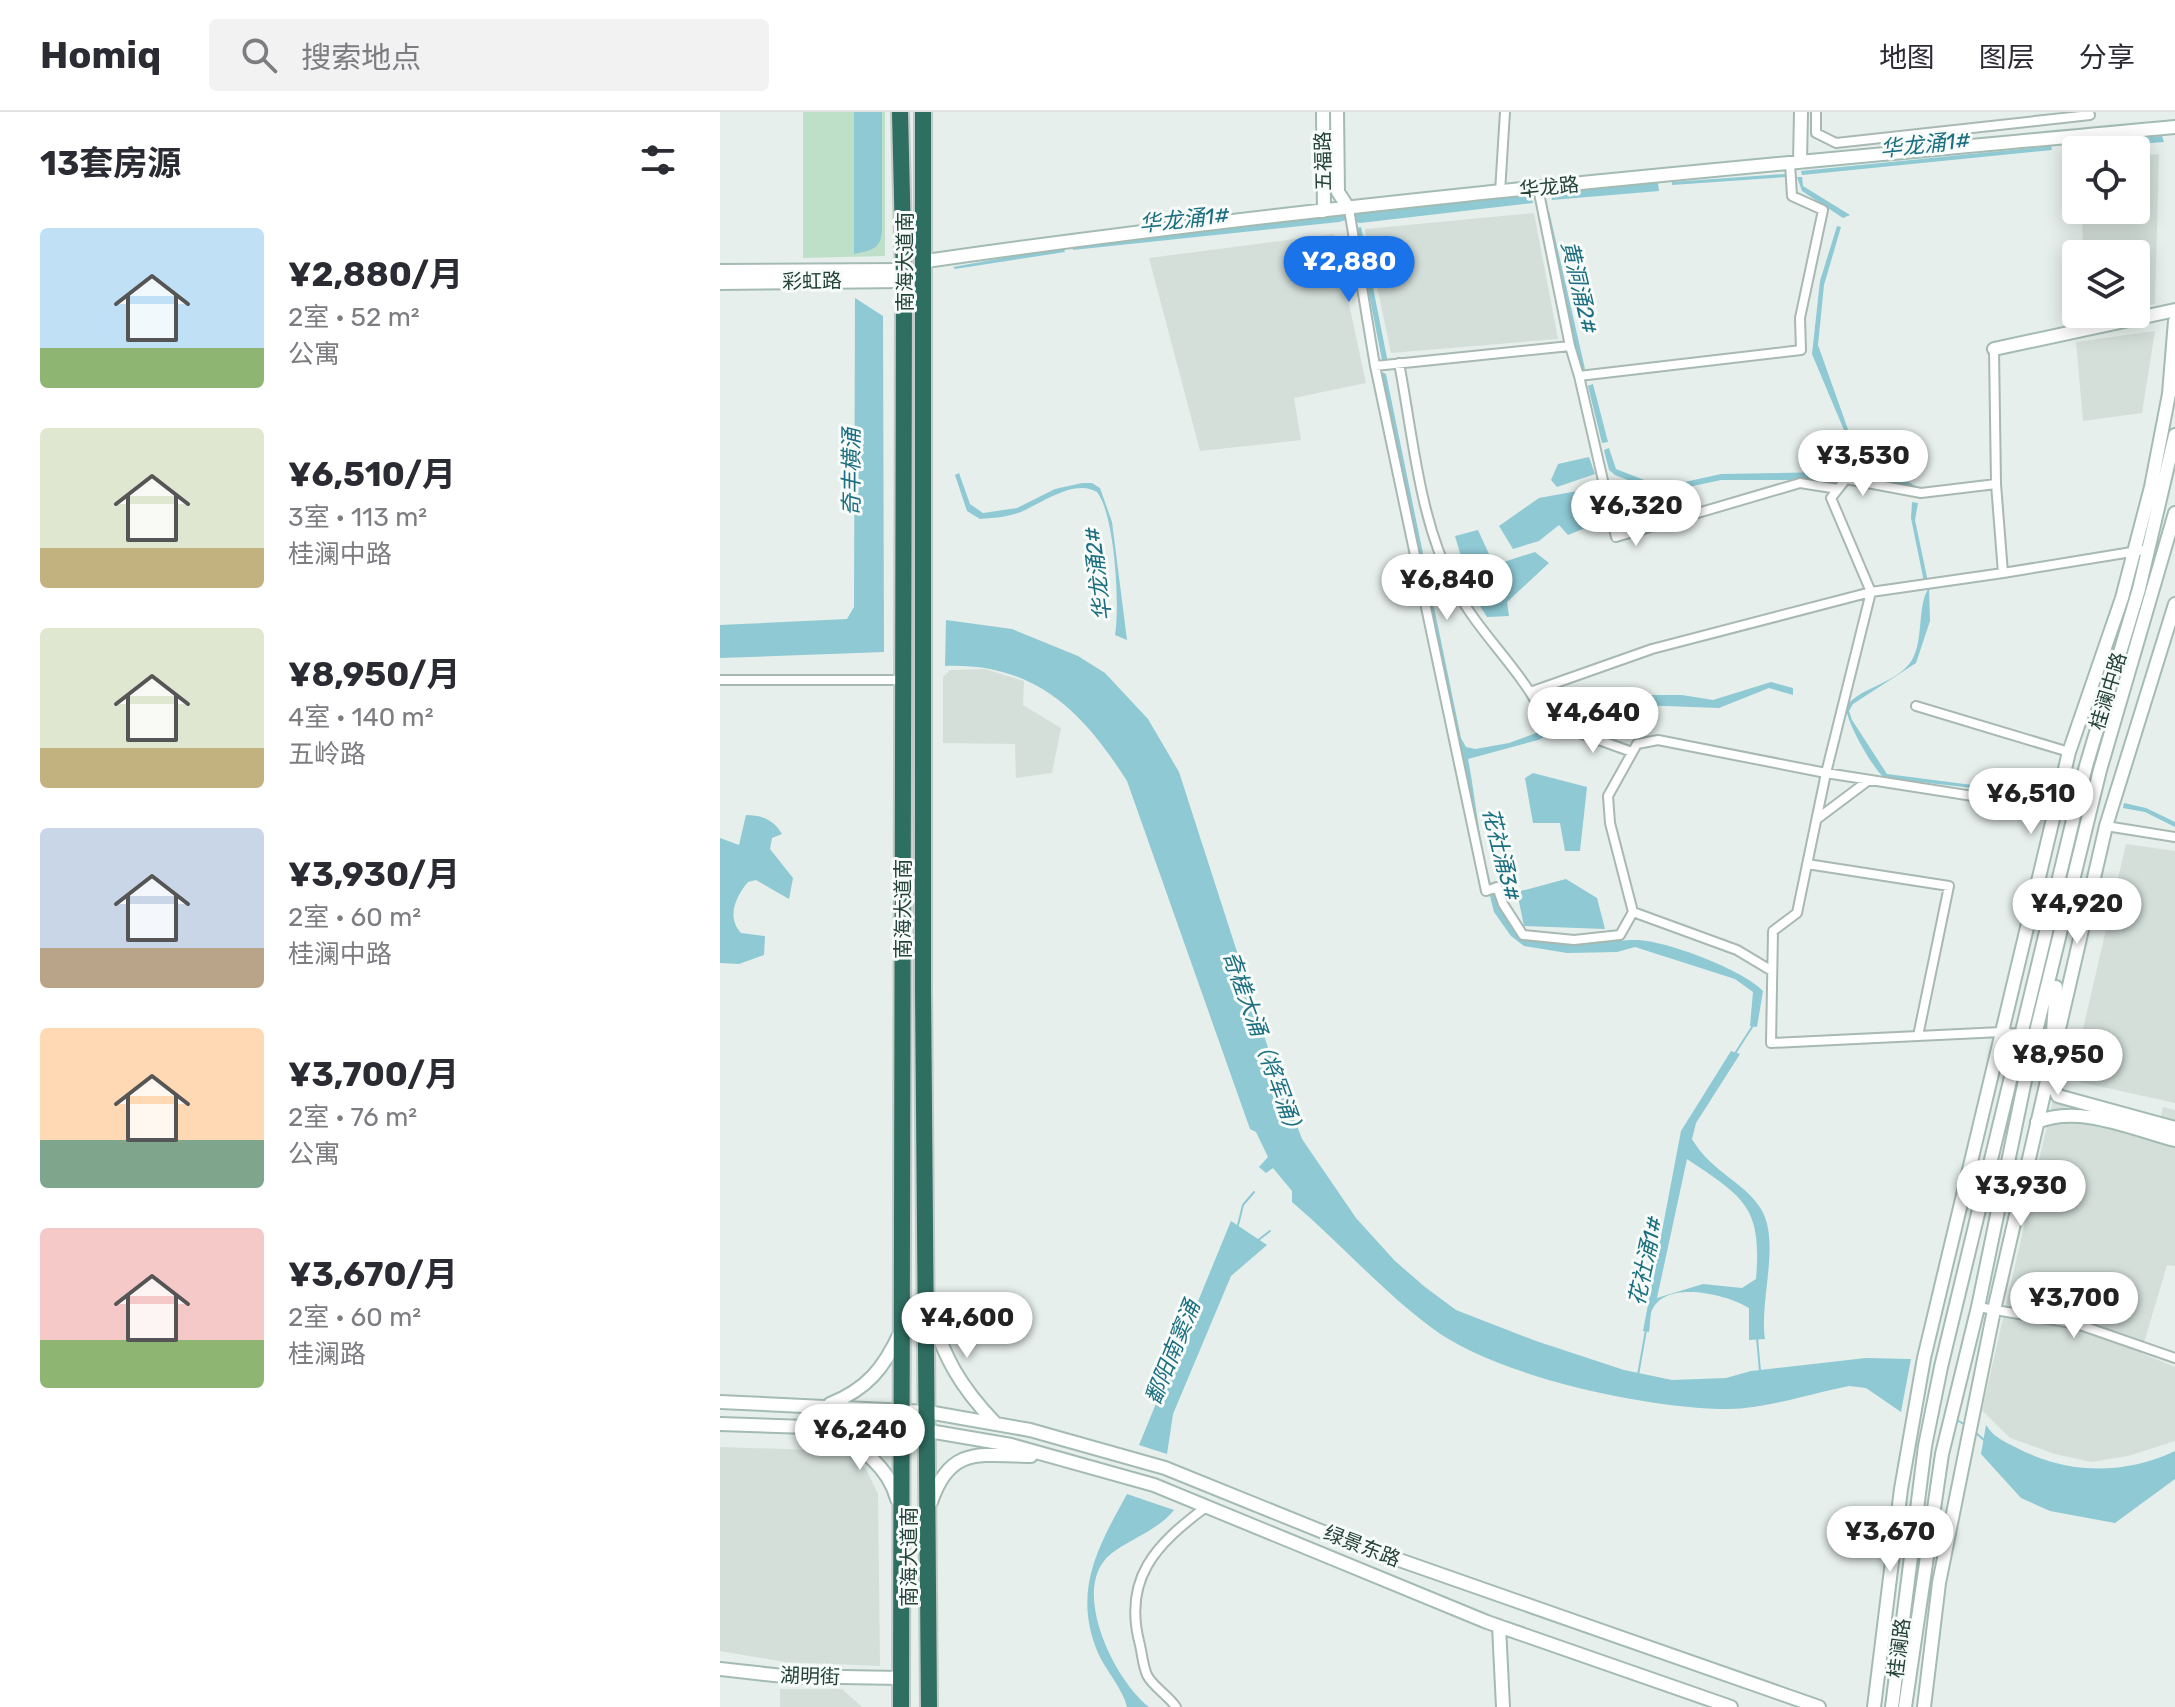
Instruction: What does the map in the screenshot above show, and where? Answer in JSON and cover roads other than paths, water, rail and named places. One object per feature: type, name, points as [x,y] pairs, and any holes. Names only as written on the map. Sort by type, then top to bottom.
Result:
[{"type":"highway","name":"南海大道南","points":[[900,112],[904,276],[901,1707]]},
{"type":"highway","name":"南海大道南","points":[[923,112],[926,261],[923,681],[929,1707]]},
{"type":"main road","name":"五福路","points":[[1323,112],[1324,211]]},
{"type":"main road","name":"五福路","points":[[1337,112],[1338,192],[1349,209]]},
{"type":"main road","points":[[1795,163],[1801,112]]},
{"type":"main road","name":"华龙路","points":[[926,261],[1153,229],[1538,188],[2175,127]]},
{"type":"main road","name":"彩虹路","points":[[720,271],[904,276]]},
{"type":"main road","name":"彩虹路","points":[[720,283],[850,275]]},
{"type":"main road","points":[[1994,349],[2175,310]]},
{"type":"main road","points":[[1874,1707],[1912,1418],[1924,1358],[2069,752],[2122,598],[2134,552],[2169,394],[2175,321]]},
{"type":"main road","name":"桂澜中路","points":[[1941,1367],[2019,1034],[2075,812],[2150,549],[2175,435]]},
{"type":"main road","name":"桂澜中路","points":[[1959,1373],[1978,1307],[2030,1056],[2100,770],[2175,513]]},
{"type":"main road","points":[[1924,1707],[1939,1583],[1994,1310],[2106,826],[2175,604]]},
{"type":"main road","points":[[2082,848],[2106,826]]},
{"type":"main road","points":[[2054,1052],[2053,1001],[2060,966],[2057,952]]},
{"type":"main road","points":[[2048,1076],[2058,1096],[2080,1110],[2175,1140]]},
{"type":"main road","points":[[2037,1122],[2080,1110],[2175,1128]]},
{"type":"main road","points":[[1989,1256],[2023,1186]]},
{"type":"main road","points":[[927,1303],[945,1359],[963,1390],[995,1423]]},
{"type":"main road","points":[[825,1406],[852,1395],[872,1380],[887,1362],[900,1333]]},
{"type":"main road","name":"桂澜路","points":[[1892,1707],[1925,1446],[1941,1367]]},
{"type":"main road","name":"桂澜路","points":[[1905,1707],[1942,1454],[1959,1373]]},
{"type":"main road","name":"绿景东路","points":[[720,1402],[928,1412],[995,1423],[1165,1468],[1348,1542],[1819,1707]]},
{"type":"main road","name":"绿景东路","points":[[720,1424],[929,1431],[1011,1445],[1154,1485],[1499,1626],[1731,1707]]},
{"type":"main road","points":[[826,1426],[859,1447],[880,1467],[893,1483],[900,1514]]},
{"type":"main road","points":[[929,1509],[940,1475],[959,1460],[990,1455],[1045,1457]]},
{"type":"main road","points":[[1499,1626],[1503,1707]]},
{"type":"main road","name":"湖明街","points":[[720,1669],[783,1676],[901,1678]]},
{"type":"street","points":[[1500,192],[1505,112]]},
{"type":"street","points":[[1816,112],[1816,133],[1836,143],[2090,113],[2090,135]]},
{"type":"street","points":[[1868,139],[1869,156]]},
{"type":"street","points":[[1579,376],[1801,350],[1800,318],[1823,210],[1792,196],[1795,163]]},
{"type":"street","points":[[1538,188],[1570,346],[1616,537],[1800,483],[1838,489]]},
{"type":"street","points":[[1349,209],[1491,890],[1497,887],[1503,904],[1523,935],[1574,940],[1620,935],[1633,912],[1610,823],[1608,796],[1637,744],[1658,740],[1826,773],[2075,812]]},
{"type":"street","points":[[1381,365],[1570,346]]},
{"type":"street","points":[[1994,349],[1996,484],[2003,573]]},
{"type":"street","points":[[1399,363],[1427,515],[1453,584],[1491,640],[1533,691],[1546,721],[1632,752]]},
{"type":"street","points":[[1996,484],[1921,493],[1846,479],[1831,498],[1871,592],[1826,773],[1797,913],[1773,931],[1771,1043],[2001,1032],[2019,1034]]},
{"type":"street","points":[[1533,691],[1652,649],[1871,592],[2150,549]]},
{"type":"street","points":[[720,680],[902,680]]},
{"type":"street","points":[[1916,706],[2069,752]]},
{"type":"street","points":[[1816,819],[1869,780]]},
{"type":"street","points":[[2106,826],[2175,837]]},
{"type":"street","points":[[1807,864],[1949,886],[1918,1036]]},
{"type":"street","points":[[1633,912],[1737,950],[1772,971]]},
{"type":"street","points":[[1978,1307],[2077,1324],[2175,1358]]},
{"type":"street","points":[[1176,1707],[1148,1676],[1135,1626],[1134,1595],[1145,1568],[1175,1530],[1206,1507]]},
{"type":"water","points":[[854,112],[882,112],[881,237],[874,248],[854,254]]},
{"type":"water","points":[[2162,136],[2164,142],[2150,143],[2150,137]]},
{"type":"water","points":[[2051,146],[2052,150],[1802,175],[1801,171]]},
{"type":"water","points":[[1785,174],[1786,177],[1672,185],[1672,182]]},
{"type":"water","points":[[1797,177],[1802,177],[1803,186],[1850,215],[1843,218],[1802,191]]},
{"type":"water","points":[[1658,183],[1659,191],[1552,200],[1551,192]]},
{"type":"water","points":[[1531,195],[1533,203],[1360,223],[1355,222],[1353,214]]},
{"type":"water","points":[[1549,211],[1585,369],[1579,370],[1545,212]]},
{"type":"water","points":[[1346,214],[1346,220],[1339,222],[1073,250],[1072,246]]},
{"type":"water","points":[[1837,226],[1841,227],[1824,285],[1818,345],[1861,466],[1856,466],[1854,454],[1812,354],[1820,281]]},
{"type":"water","points":[[1361,227],[1387,362],[1382,360],[1356,228]]},
{"type":"water","points":[[1063,247],[1065,252],[953,267]]},
{"type":"water","points":[[855,298],[883,316],[884,652],[720,658],[720,625],[847,619],[854,607]]},
{"type":"water","points":[[1380,371],[1386,374],[1461,738],[1466,747],[1475,749],[1509,743],[1539,732],[1566,704],[1600,695],[1682,695],[1713,700],[1771,682],[1793,688],[1793,695],[1769,688],[1719,708],[1638,705],[1596,712],[1538,740],[1468,759],[1487,869],[1498,903],[1509,921],[1523,933],[1539,940],[1576,944],[1647,941],[1683,950],[1721,965],[1763,991],[1757,1027],[1750,1026],[1753,992],[1735,979],[1635,947],[1617,952],[1567,953],[1524,946],[1511,936],[1494,912],[1472,824]]},
{"type":"water","points":[[1593,384],[1608,442],[1602,443],[1588,386]]},
{"type":"water","points":[[1609,448],[1616,469],[1662,487],[1721,474],[1828,472],[1829,475],[1819,480],[1721,480],[1661,493],[1609,470],[1604,450]]},
{"type":"water","points":[[1589,457],[1595,474],[1557,487],[1551,480],[1558,464]]},
{"type":"water","points":[[959,473],[970,504],[983,513],[1017,508],[1055,489],[1082,483],[1092,483],[1100,488],[1112,522],[1127,640],[1115,635],[1116,583],[1112,540],[1097,492],[1078,488],[1067,490],[1018,513],[980,519],[967,511],[955,475]]},
{"type":"water","points":[[1839,473],[1902,478],[1917,487],[1913,490],[1905,485],[1839,477]]},
{"type":"water","points":[[1583,490],[1597,503],[1600,522],[1568,535],[1559,525],[1539,541],[1513,549],[1499,526],[1539,498]]},
{"type":"water","points":[[1912,502],[1918,503],[1915,520],[1928,582],[1924,582],[1911,518]]},
{"type":"water","points":[[1478,530],[1494,565],[1535,552],[1549,563],[1507,602],[1509,616],[1487,617],[1457,570],[1462,560],[1455,536]]},
{"type":"water","points":[[1929,588],[1930,621],[1916,663],[1853,704],[1849,711],[1852,720],[1887,774],[2034,793],[2042,789],[2042,796],[1885,778],[1861,745],[1846,706],[1898,674],[1912,660]]},
{"type":"water","points":[[946,620],[1012,629],[1078,656],[1105,673],[1148,719],[1179,772],[1270,1054],[1302,1139],[1356,1218],[1395,1261],[1425,1287],[1456,1310],[1536,1341],[1624,1370],[1672,1380],[1726,1378],[1751,1371],[1866,1358],[1911,1359],[1901,1412],[1866,1388],[1849,1386],[1773,1404],[1729,1409],[1696,1408],[1617,1396],[1574,1387],[1494,1361],[1460,1346],[1413,1313],[1292,1202],[1292,1191],[1273,1168],[1266,1173],[1259,1167],[1268,1157],[1256,1132],[1250,1129],[1127,781],[1110,755],[1073,712],[1030,682],[976,667],[945,666]]},
{"type":"water","points":[[1533,773],[1587,787],[1580,851],[1565,851],[1560,823],[1533,823],[1525,778]]},
{"type":"water","points":[[2124,803],[2146,808],[2175,822],[2175,827],[2145,812],[2123,808]]},
{"type":"water","points":[[746,815],[767,819],[779,829],[782,834],[772,838],[770,849],[793,878],[789,899],[756,880],[748,882],[734,907],[734,920],[741,933],[765,936],[764,955],[739,964],[720,963],[720,838],[739,845]]},
{"type":"water","points":[[1566,879],[1597,898],[1605,929],[1524,926],[1517,892]]},
{"type":"water","points":[[1731,1051],[1740,1054],[1696,1123],[1692,1139],[1709,1160],[1746,1191],[1767,1222],[1769,1254],[1765,1339],[1749,1340],[1749,1308],[1726,1298],[1696,1292],[1668,1295],[1657,1302],[1651,1313],[1649,1332],[1643,1331],[1681,1131]],"holes":[[[1687,1159],[1723,1184],[1746,1207],[1756,1235],[1756,1279],[1742,1288],[1703,1284],[1657,1298]]]},
{"type":"water","points":[[1231,1221],[1267,1245],[1231,1276],[1173,1414],[1167,1454],[1139,1445]]},
{"type":"water","points":[[1986,1425],[1996,1436],[2015,1447],[2054,1463],[2074,1467],[2135,1465],[2175,1451],[2175,1479],[2115,1523],[2050,1511],[2021,1498],[1981,1454]]},
{"type":"water","points":[[1127,1494],[1174,1510],[1157,1525],[1111,1554],[1096,1577],[1094,1596],[1103,1639],[1124,1679],[1149,1707],[1127,1707],[1098,1653],[1087,1609],[1088,1589],[1098,1551]]},
{"type":"waterway","name":"花社涌3#","points":[[1736,1052],[1754,1024]]},
{"type":"waterway","name":"鄱阳南窦涌","points":[[1238,1225],[1243,1205],[1254,1192]]},
{"type":"waterway","name":"鄱阳南窦涌","points":[[1257,1241],[1270,1231]]},
{"type":"waterway","name":"花社涌1#","points":[[1638,1375],[1646,1330]]},
{"type":"waterway","name":"花社涌3#","points":[[1757,1338],[1760,1371]]},
{"type":"waterway","name":"奇槎大涌（将军涌）","points":[[1955,1419],[1967,1426]]},
{"type":"waterway","name":"奇槎大涌（将军涌）","points":[[1975,1432],[1985,1441]]},
{"type":"water label","name":"华龙涌1#","points":[[1925,144]]},
{"type":"water label","name":"华龙涌1#","points":[[1184,219]]},
{"type":"water label","name":"黄洞涌2#","points":[[1580,287]]},
{"type":"water label","name":"奇丰横涌","points":[[851,472]]},
{"type":"water label","name":"华龙涌2#","points":[[1097,574]]}]
